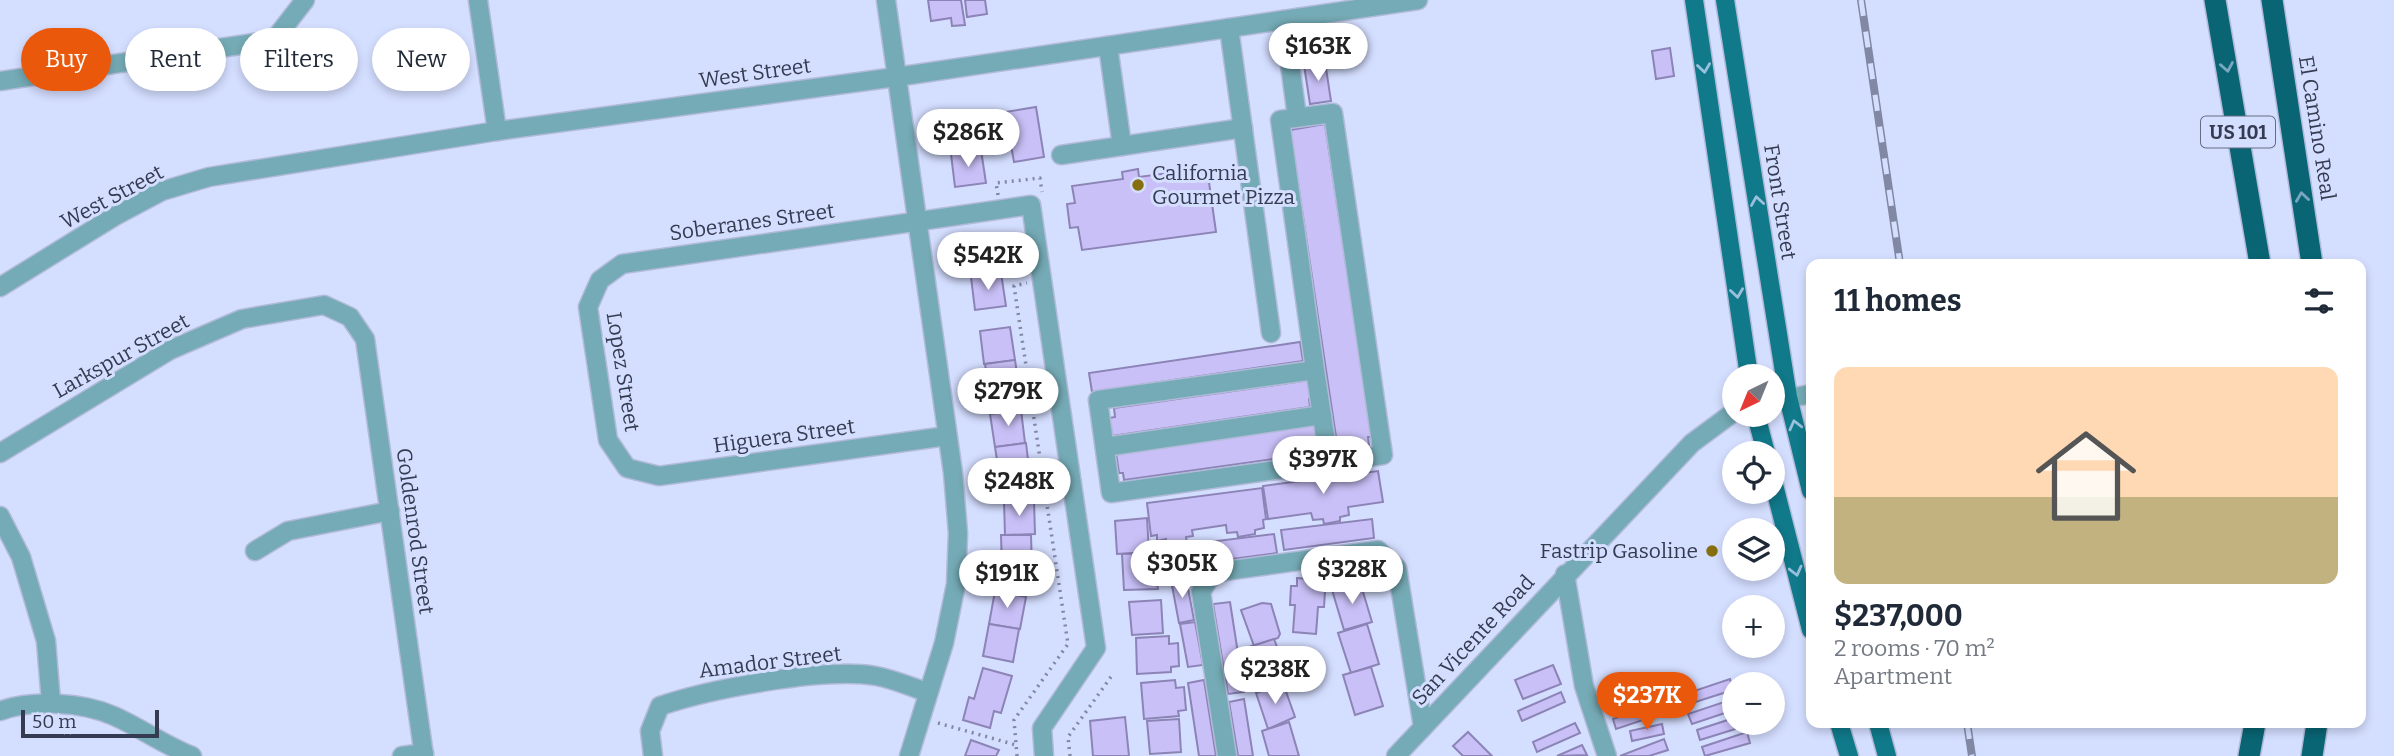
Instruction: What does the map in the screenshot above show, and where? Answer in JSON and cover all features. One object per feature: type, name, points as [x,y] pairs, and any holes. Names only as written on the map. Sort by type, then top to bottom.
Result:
[{"type":"highway","name":"US 101","points":[[2215,0],[2259,259]]},
{"type":"highway","name":"El Camino Real","points":[[2272,0],[2311,259]]},
{"type":"highway","points":[[2249,756],[2254,728]]},
{"type":"highway","points":[[2312,756],[2316,728]]},
{"type":"main road","points":[[1695,0],[1747,364]]},
{"type":"main road","name":"Front Street","points":[[1725,0],[1775,364]]},
{"type":"main road","name":"Front Street","points":[[1785,414],[1806,476]]},
{"type":"main road","points":[[1779,504],[1806,610]]},
{"type":"main road","points":[[1841,728],[1849,756]]},
{"type":"main road","points":[[1879,728],[1883,755]]},
{"type":"street","points":[[0,81],[274,40],[305,0]]},
{"type":"street","points":[[478,0],[497,131]]},
{"type":"street","points":[[886,0],[957,505],[956,584],[944,643],[909,756]]},
{"type":"street","points":[[1292,0],[1289,19],[1297,117]]},
{"type":"street","name":"West Street","points":[[0,288],[115,216],[162,191],[209,177],[497,131],[897,77],[1386,2],[1418,0]]},
{"type":"street","points":[[1228,28],[1271,333]]},
{"type":"street","points":[[1108,46],[1122,146]]},
{"type":"street","points":[[1315,370],[1098,400],[1111,493],[1383,455],[1334,113],[1280,120],[1329,462]]},
{"type":"street","points":[[1061,155],[1243,128]]},
{"type":"street","name":"Soberanes Street","points":[[600,280],[622,264],[1031,205],[1096,648],[1042,728],[1044,756]]},
{"type":"street","name":"Lopez Street","points":[[600,280],[588,307],[608,440],[628,468]]},
{"type":"street","name":"Larkspur Street","points":[[0,453],[170,350],[242,319],[324,305],[350,317]]},
{"type":"street","name":"Goldenrod Street","points":[[350,317],[365,339],[424,754]]},
{"type":"street","points":[[1785,398],[1806,395]]},
{"type":"street","points":[[1105,447],[1322,415]]},
{"type":"street","name":"San Vicente Road","points":[[1406,752],[1423,727],[1565,574],[1692,443],[1722,421]]},
{"type":"street","name":"Higuera Street","points":[[628,468],[659,476],[947,436]]},
{"type":"street","points":[[255,551],[288,531],[390,511]]},
{"type":"street","points":[[0,516],[20,557],[46,641],[51,702]]},
{"type":"street","points":[[1227,756],[1201,592],[1213,573],[1373,549],[1397,568],[1423,727]]},
{"type":"street","points":[[1565,574],[1584,686],[1607,756]]},
{"type":"street","name":"Amador Street","points":[[653,756],[650,731],[660,706],[696,693],[842,674],[877,676],[927,692]]},
{"type":"street","points":[[0,711],[51,702],[112,715],[162,744],[192,756]]},
{"type":"street","points":[[402,756],[424,754]]},
{"type":"path","points":[[1017,756],[1014,720],[1068,643],[1014,286],[1029,283],[1027,270]]},
{"type":"path","points":[[1070,756],[1068,737],[1113,674]]},
{"type":"path","points":[[938,723],[1016,745]]},
{"type":"building","points":[[928,0],[961,0],[965,25],[952,26],[951,18],[931,21]]},
{"type":"building","points":[[965,0],[985,0],[987,14],[967,17]]},
{"type":"building","points":[[1670,48],[1674,76],[1656,79],[1652,51]]},
{"type":"building","points":[[1325,62],[1331,101],[1310,104],[1304,65]]},
{"type":"building","points":[[1036,107],[1044,157],[1014,162],[1005,112]]},
{"type":"building","points":[[980,116],[985,149],[954,153],[950,120]]},
{"type":"building","points":[[1325,124],[1372,437],[1368,437],[1369,445],[1338,450],[1290,130]]},
{"type":"building","points":[[981,150],[986,183],[955,187],[951,154]]},
{"type":"building","points":[[1207,168],[1216,232],[1082,250],[1078,227],[1070,228],[1067,204],[1075,203],[1072,186],[1123,179],[1122,172],[1138,169],[1139,177]]},
{"type":"building","points":[[1001,233],[1007,272],[976,276],[970,237]]},
{"type":"building","points":[[1001,273],[1006,306],[975,310],[971,277]]},
{"type":"building","points":[[1010,327],[1015,360],[984,364],[980,331]]},
{"type":"building","points":[[1300,342],[1303,361],[1092,392],[1089,373]]},
{"type":"building","points":[[1015,360],[1020,393],[990,397],[985,364]]},
{"type":"building","points":[[1310,380],[1313,398],[1309,399],[1310,407],[1112,436],[1109,418],[1115,417],[1114,408]]},
{"type":"building","points":[[1021,410],[1025,443],[995,447],[990,414]]},
{"type":"building","points":[[1317,424],[1320,444],[1316,444],[1317,453],[1124,480],[1123,473],[1119,473],[1116,453]]},
{"type":"building","points":[[1026,443],[1030,476],[1000,480],[995,447]]},
{"type":"building","points":[[1378,471],[1383,502],[1348,507],[1349,515],[1340,517],[1340,521],[1324,524],[1323,519],[1313,520],[1311,513],[1268,519],[1263,486]]},
{"type":"building","points":[[1262,488],[1266,519],[1263,520],[1264,528],[1255,530],[1255,534],[1238,537],[1237,532],[1227,533],[1226,525],[1192,530],[1193,536],[1186,537],[1187,543],[1167,546],[1166,539],[1157,541],[1157,535],[1151,536],[1147,503]]},
{"type":"building","points":[[1004,501],[1034,501],[1035,534],[1005,535]]},
{"type":"building","points":[[1147,518],[1149,552],[1117,554],[1115,521]]},
{"type":"building","points":[[1372,519],[1374,538],[1284,550],[1281,530]]},
{"type":"building","points":[[1274,534],[1277,553],[1186,565],[1184,545]]},
{"type":"building","points":[[1001,535],[1031,535],[1032,568],[1002,569]]},
{"type":"building","points":[[1155,553],[1156,560],[1164,560],[1165,583],[1157,583],[1158,589],[1124,590],[1122,554]]},
{"type":"building","points":[[1186,578],[1194,620],[1179,623],[1171,580]]},
{"type":"building","points":[[1297,578],[1321,580],[1320,591],[1325,591],[1324,607],[1318,607],[1316,634],[1293,632],[1295,605],[1290,605],[1291,586],[1297,586]]},
{"type":"building","points":[[1360,582],[1372,622],[1344,630],[1332,590]]},
{"type":"building","points":[[995,591],[1026,597],[1020,629],[989,624]]},
{"type":"building","points":[[1161,600],[1163,633],[1132,635],[1129,602]]},
{"type":"building","points":[[1230,602],[1244,692],[1228,694],[1213,604]]},
{"type":"building","points":[[1262,603],[1271,604],[1280,634],[1278,638],[1254,646],[1241,610]]},
{"type":"building","points":[[1195,622],[1203,665],[1188,667],[1180,624]]},
{"type":"building","points":[[989,624],[1019,629],[1013,662],[983,656]]},
{"type":"building","points":[[1367,624],[1379,664],[1351,673],[1338,633]]},
{"type":"building","points":[[1169,636],[1169,644],[1178,643],[1179,666],[1171,667],[1171,672],[1137,674],[1136,638]]},
{"type":"building","points":[[1274,639],[1287,673],[1261,684],[1249,647]]},
{"type":"building","points":[[1553,665],[1561,684],[1523,699],[1515,680]]},
{"type":"building","points":[[1371,667],[1383,706],[1355,715],[1343,675]]},
{"type":"building","points":[[983,668],[1012,676],[1001,713],[994,711],[990,728],[963,720],[969,697],[974,699]]},
{"type":"building","points":[[1175,680],[1176,688],[1184,687],[1186,710],[1178,711],[1179,716],[1144,719],[1141,683]]},
{"type":"building","points":[[1204,680],[1216,756],[1199,756],[1188,683]]},
{"type":"building","points":[[1722,682],[1722,694],[1689,704],[1685,694]]},
{"type":"building","points":[[1284,686],[1295,717],[1268,729],[1256,693]]},
{"type":"building","points":[[1561,692],[1565,702],[1522,721],[1518,711]]},
{"type":"building","points":[[1244,699],[1253,756],[1238,756],[1229,702]]},
{"type":"building","points":[[1722,703],[1722,714],[1692,724],[1688,714]]},
{"type":"building","points":[[1657,704],[1661,714],[1616,729],[1613,719]]},
{"type":"building","points":[[1125,717],[1129,756],[1093,756],[1090,721]]},
{"type":"building","points":[[1179,719],[1181,752],[1150,754],[1147,721]]},
{"type":"building","points":[[1289,722],[1299,756],[1269,756],[1262,731]]},
{"type":"building","points":[[1722,722],[1722,733],[1700,740],[1697,730]]},
{"type":"building","points":[[1575,723],[1580,733],[1537,752],[1533,742]]},
{"type":"building","points":[[1662,724],[1664,734],[1632,741],[1630,731]]},
{"type":"building","points":[[1468,732],[1492,756],[1463,756],[1453,746]]},
{"type":"building","points":[[1738,735],[1748,735],[1750,743],[1705,756],[1702,747]]},
{"type":"building","points":[[1664,739],[1668,750],[1649,756],[1620,756]]},
{"type":"building","points":[[971,740],[999,750],[996,756],[965,756]]},
{"type":"building","points":[[1582,745],[1587,755],[1557,756]]},
{"type":"railway","points":[[1861,0],[1899,259]]},
{"type":"railway","points":[[1968,728],[1972,756]]},
{"type":"place","name":"California Gourmet Pizza","points":[[1138,185]]},
{"type":"place","name":"Fastrip Gasoline","points":[[1712,551]]}]
